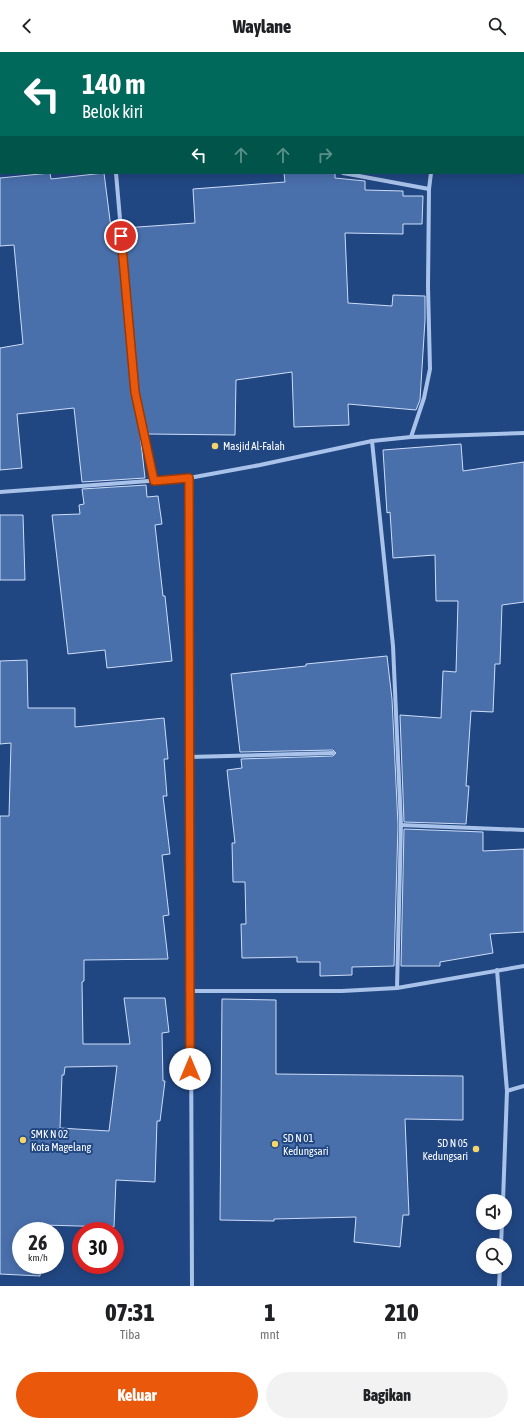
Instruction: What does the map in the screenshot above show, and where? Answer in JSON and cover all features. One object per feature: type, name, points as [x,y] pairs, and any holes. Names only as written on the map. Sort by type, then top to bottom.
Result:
[{"type":"street","points":[[116,174],[135,392],[154,481]]},
{"type":"street","points":[[348,174],[429,190]]},
{"type":"street","points":[[411,437],[424,398],[430,369],[429,190],[431,174]]},
{"type":"street","points":[[0,492],[189,478],[260,465],[372,441],[411,437],[524,433]]},
{"type":"street","points":[[372,441],[393,646],[401,825],[398,988]]},
{"type":"street","points":[[189,478],[189,991],[192,1286]]},
{"type":"street","points":[[189,757],[333,753]]},
{"type":"street","points":[[401,825],[524,830]]},
{"type":"street","points":[[189,991],[342,992],[398,988],[524,966]]},
{"type":"street","points":[[497,970],[507,1090],[503,1194]]},
{"type":"street","points":[[507,1090],[524,1086]]},
{"type":"street","points":[[499,1286],[500,1274]]},
{"type":"building","points":[[50,174],[51,179],[104,174],[111,228],[117,228],[132,392],[140,434],[145,478],[82,482],[74,408],[17,414],[22,468],[0,470],[0,348],[23,344],[14,245],[0,246],[0,178]]},
{"type":"building","points":[[284,174],[335,174],[335,178],[365,181],[365,190],[403,191],[403,196],[423,196],[422,224],[403,224],[403,234],[345,233],[348,303],[392,306],[393,295],[425,296],[420,400],[416,410],[348,404],[349,425],[294,427],[292,372],[236,380],[235,435],[148,434],[138,391],[124,228],[195,223],[193,189],[285,182]]},
{"type":"building","points":[[461,444],[463,471],[524,462],[524,602],[502,605],[500,664],[495,664],[493,712],[471,711],[466,786],[469,786],[466,824],[404,822],[400,715],[441,718],[443,671],[456,672],[458,601],[436,601],[435,555],[393,558],[390,512],[387,513],[383,450]]},
{"type":"building","points":[[146,485],[147,497],[158,496],[162,524],[155,525],[172,661],[107,668],[105,650],[68,654],[52,515],[80,514],[79,505],[84,504],[82,489]]},
{"type":"building","points":[[0,515],[23,515],[25,580],[0,580]]},
{"type":"building","points":[[387,656],[392,699],[398,825],[394,966],[352,967],[352,975],[320,976],[320,962],[297,962],[297,957],[242,958],[241,924],[246,924],[245,882],[233,882],[232,843],[235,843],[227,770],[242,768],[241,759],[333,756],[336,753],[333,750],[240,752],[231,674],[306,666],[306,664]]},
{"type":"building","points":[[27,660],[28,708],[75,708],[75,727],[164,718],[168,759],[164,759],[167,796],[163,796],[170,854],[162,855],[169,915],[163,916],[168,959],[84,960],[84,981],[82,982],[83,1044],[130,1044],[124,998],[165,998],[169,1032],[162,1033],[163,1081],[165,1081],[160,1121],[157,1121],[155,1182],[116,1180],[114,1222],[72,1222],[72,1226],[64,1226],[64,1222],[12,1222],[12,1274],[40,1274],[40,1276],[0,1274],[0,816],[9,816],[11,743],[0,744],[0,661]],"holes":[[[117,1066],[109,1131],[60,1128],[62,1075],[64,1075],[65,1067]]]},
{"type":"building","points":[[404,829],[483,832],[483,851],[524,849],[524,932],[490,934],[493,953],[440,962],[440,966],[401,966]]},
{"type":"building","points":[[222,999],[276,1000],[276,1074],[463,1076],[463,1120],[405,1119],[409,1215],[403,1215],[400,1247],[354,1242],[356,1217],[274,1219],[274,1221],[220,1220]]},
{"type":"place","name":"Masjid Al-Falah","points":[[215,446]]},
{"type":"place","name":"SMK N 02 Kota Magelang","points":[[23,1140]]},
{"type":"place","name":"SD N 01 Kedungsari","points":[[275,1144]]},
{"type":"place","name":"SD N 05 Kedungsari","points":[[476,1149]]},
{"type":"route","points":[[121,236],[135,392],[154,481],[189,478],[190,1069]]}]
